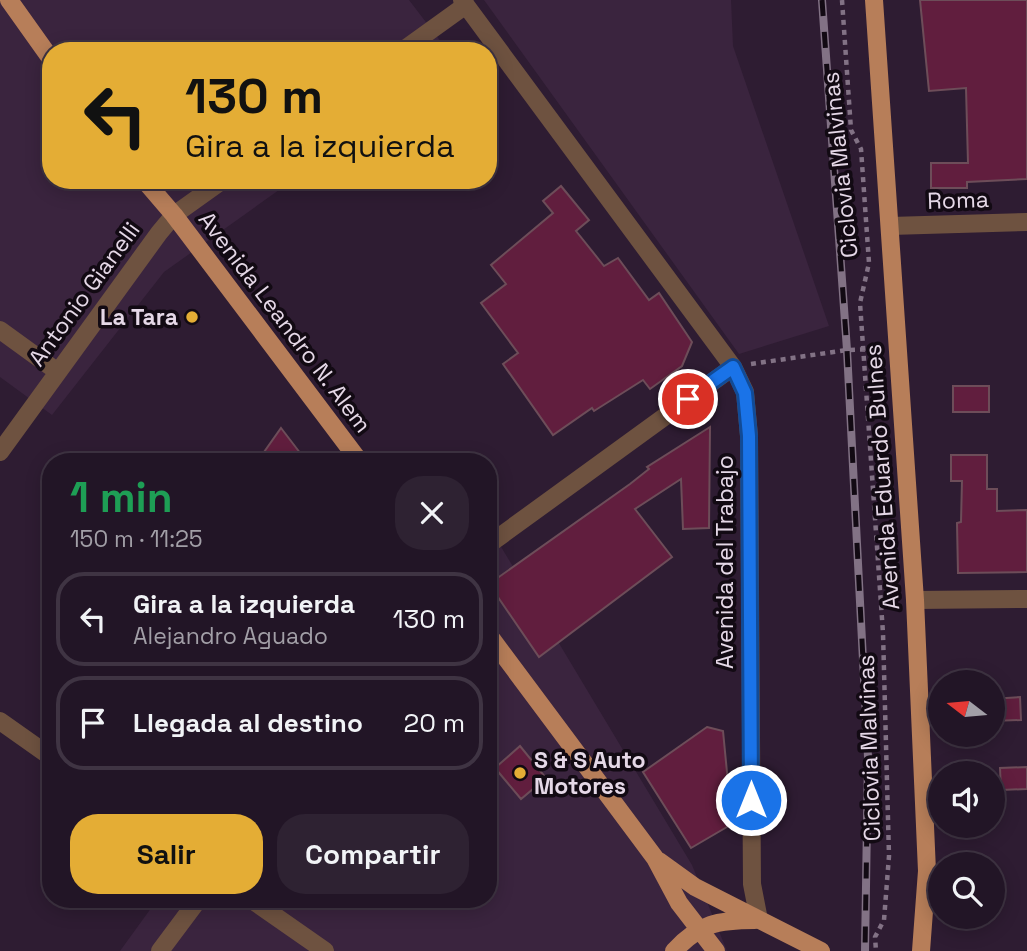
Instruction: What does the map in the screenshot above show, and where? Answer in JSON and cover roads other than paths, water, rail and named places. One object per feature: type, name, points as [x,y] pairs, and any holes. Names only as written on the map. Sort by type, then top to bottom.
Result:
[{"type":"main road","points":[[9,0],[42,47]]},
{"type":"main road","name":"Avenida Eduardo Bulnes","points":[[874,0],[915,600],[927,871],[921,951]]},
{"type":"main road","name":"Avenida Leandro N. Alem","points":[[152,189],[353,453]]},
{"type":"main road","points":[[497,646],[654,858],[679,903],[716,951]]},
{"type":"main road","points":[[654,858],[695,887],[821,951]]},
{"type":"main road","points":[[674,951],[698,928],[721,922],[759,920]]},
{"type":"street","points":[[413,42],[464,2]]},
{"type":"street","name":"Avenida del Trabajo","points":[[464,2],[493,42]]},
{"type":"street","name":"Avenida del Trabajo","points":[[497,47],[733,367],[745,393],[749,436],[752,884],[759,920]]},
{"type":"street","name":"Antonio Gianelli","points":[[0,452],[174,215],[210,189]]},
{"type":"street","name":"Roma","points":[[890,226],[1027,222]]},
{"type":"street","points":[[0,330],[58,372]]},
{"type":"street","points":[[497,538],[733,367]]},
{"type":"street","points":[[915,600],[1027,599]]},
{"type":"street","points":[[0,721],[42,751]]},
{"type":"street","points":[[160,951],[192,908]]},
{"type":"street","points":[[263,908],[325,951]]},
{"type":"railway","points":[[822,0],[847,350],[868,757],[865,951]]},
{"type":"place","name":"La Tara","points":[[192,317]]},
{"type":"place","name":"S & S Auto Motores","points":[[520,773]]}]
